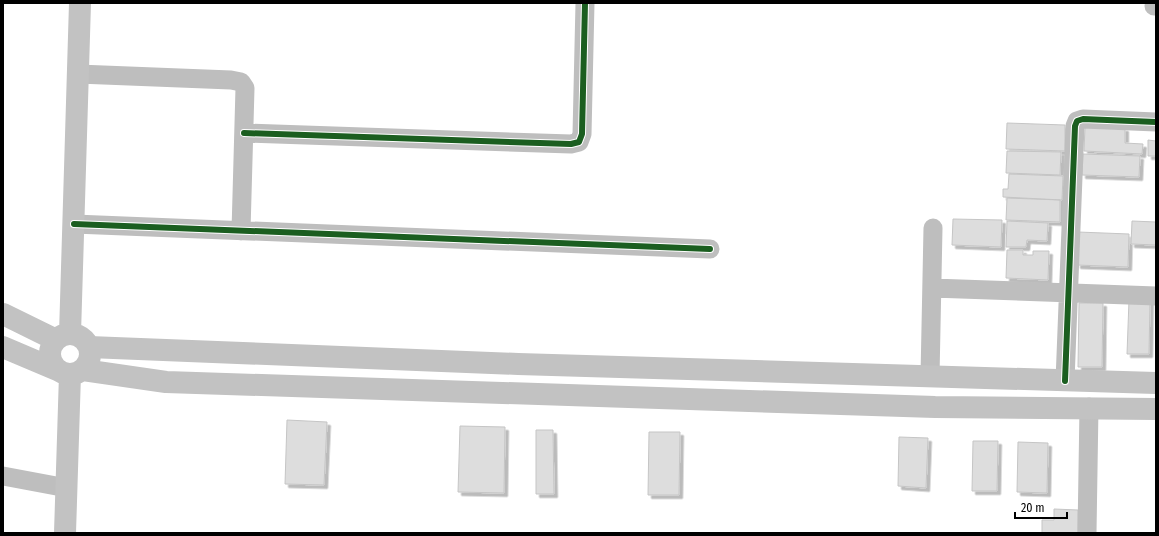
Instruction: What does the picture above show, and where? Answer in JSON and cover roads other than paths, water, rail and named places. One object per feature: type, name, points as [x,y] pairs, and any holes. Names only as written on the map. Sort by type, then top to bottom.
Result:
[{"type":"main road","points":[[70,371],[51,362],[50,355],[52,346],[63,337],[74,224],[80,3]]},
{"type":"main road","points":[[3,314],[63,337],[78,336],[85,340],[89,347],[89,362],[70,371]]},
{"type":"main road","points":[[3,347],[70,371],[174,382],[935,406],[1156,410]]},
{"type":"main road","points":[[89,347],[518,364],[1156,383]]},
{"type":"main road","points":[[65,533],[70,371]]},
{"type":"street","points":[[244,133],[571,144],[579,142],[582,134],[585,3]]},
{"type":"street","points":[[78,74],[231,80],[241,82],[246,88],[241,231]]},
{"type":"street","points":[[1065,381],[1075,126],[1077,121],[1083,119],[1156,122]]},
{"type":"street","points":[[74,224],[710,250]]},
{"type":"street","points":[[930,377],[933,228]]},
{"type":"street","points":[[932,288],[1156,296]]},
{"type":"street","points":[[1087,533],[1089,408]]},
{"type":"street","points":[[3,476],[67,488]]}]
